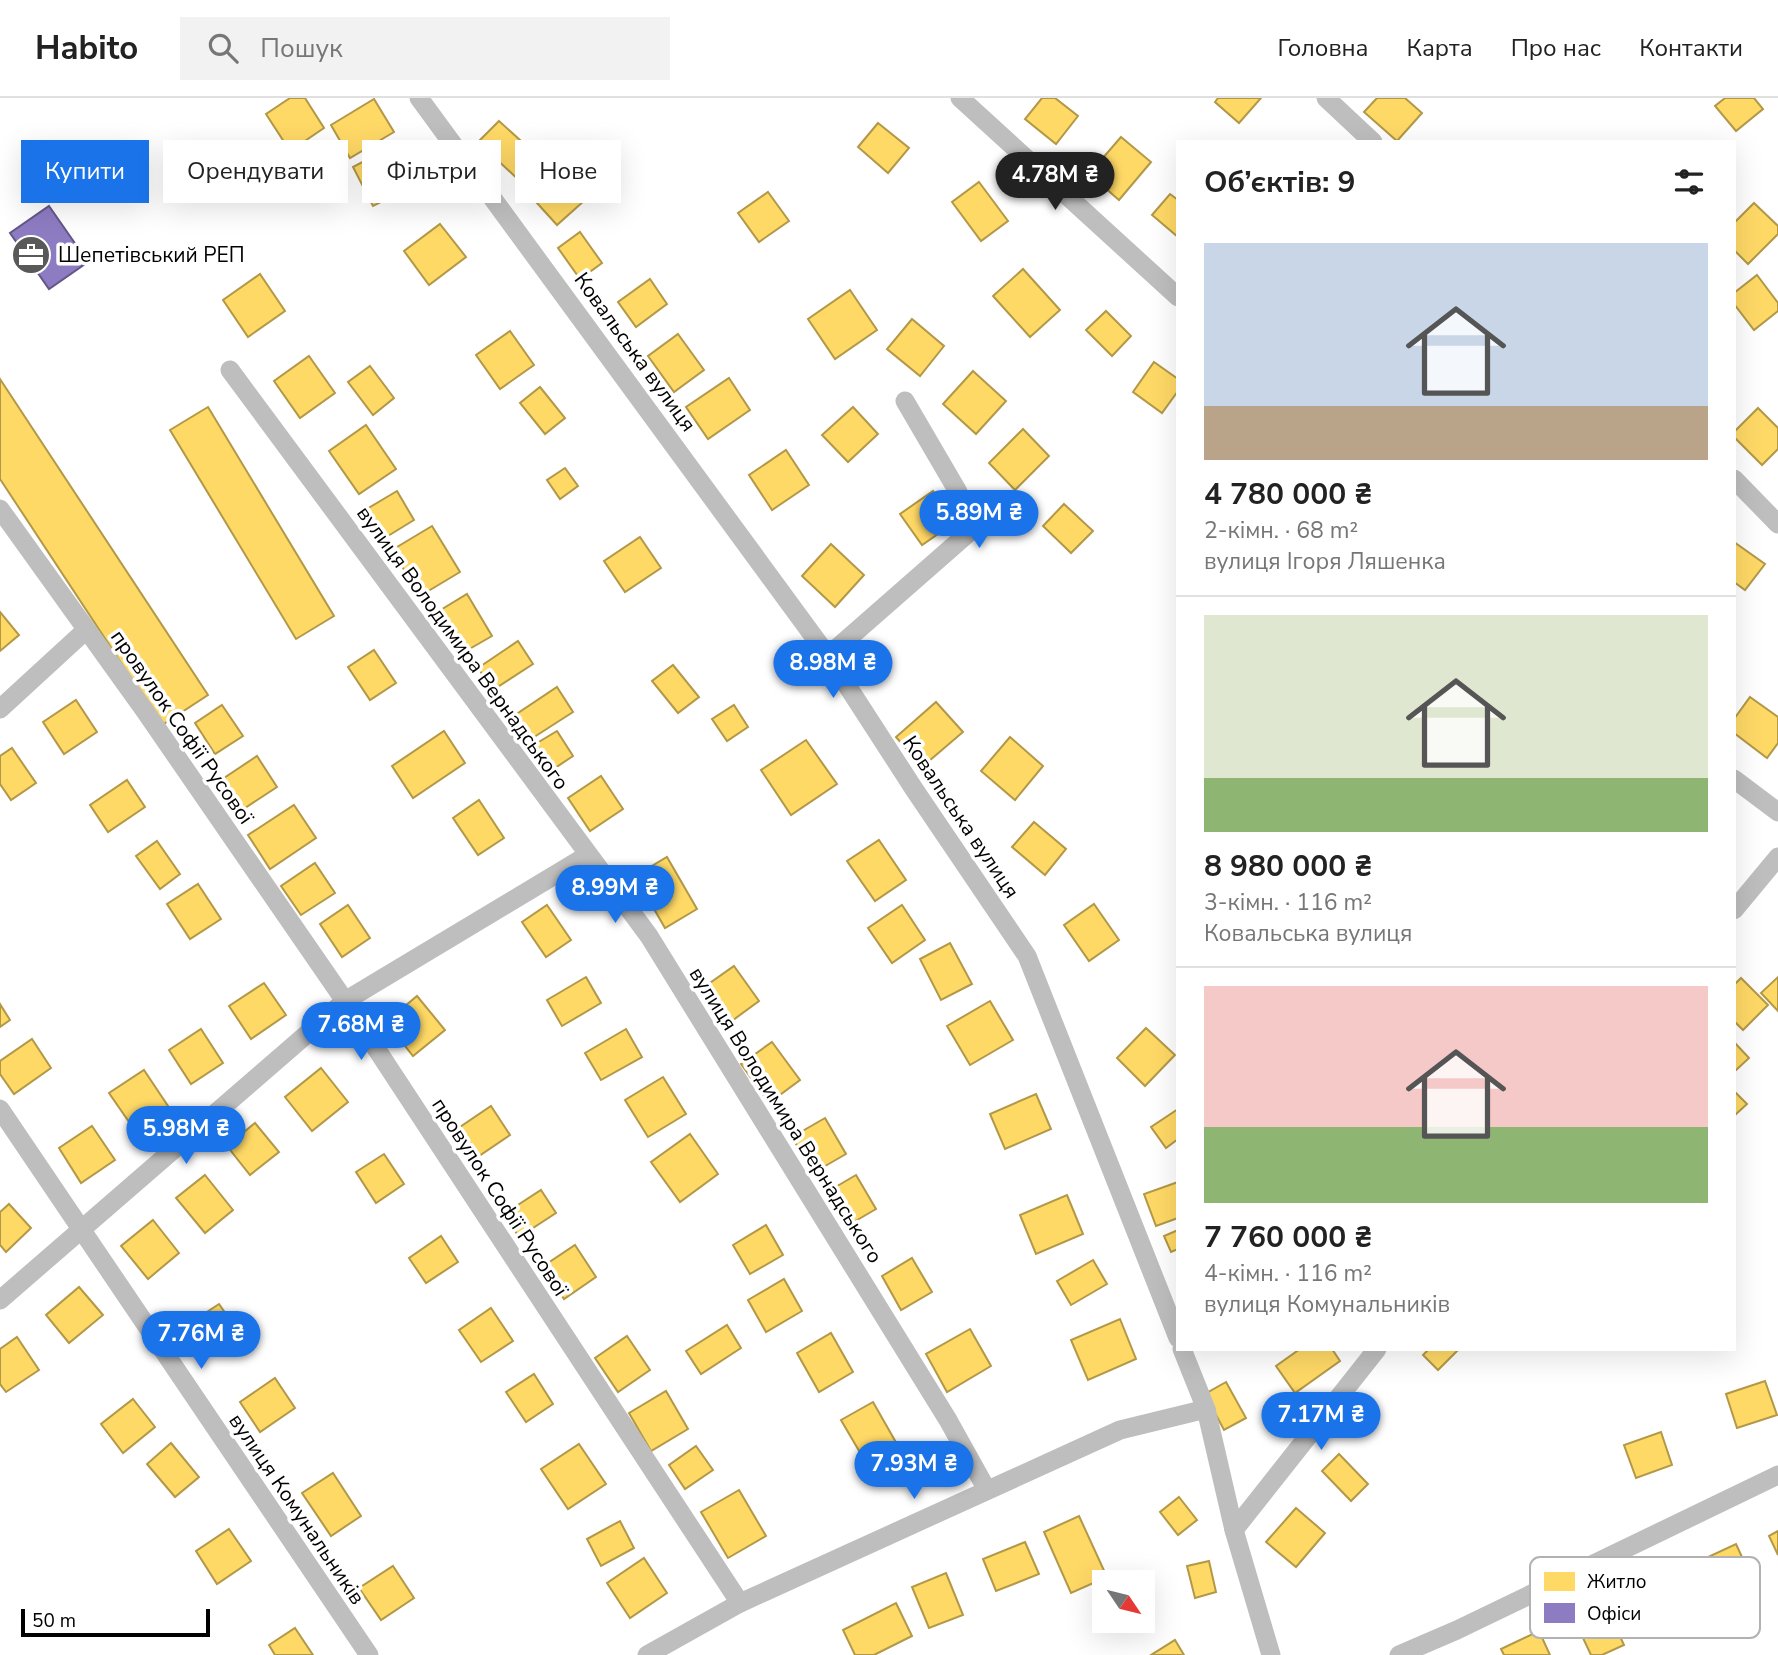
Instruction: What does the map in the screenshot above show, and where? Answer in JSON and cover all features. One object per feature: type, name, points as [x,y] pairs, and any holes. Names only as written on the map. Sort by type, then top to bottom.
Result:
[{"type":"street","name":"Ковальська вулиця","points":[[419,98],[828,656],[1027,956],[1176,1333]]},
{"type":"street","points":[[960,98],[1176,295]]},
{"type":"street","points":[[1326,98],[1371,140]]},
{"type":"street","name":"вулиця Володимира Вернадського","points":[[230,370],[649,936],[948,1420],[987,1490]]},
{"type":"street","points":[[828,656],[974,528],[957,490],[905,401]]},
{"type":"street","points":[[1736,481],[1778,524]]},
{"type":"street","name":"провулок Софії Русової","points":[[0,509],[145,711],[345,1001],[740,1603]]},
{"type":"street","points":[[0,709],[86,631]]},
{"type":"street","points":[[1736,780],[1778,812]]},
{"type":"street","points":[[0,1300],[345,1001],[587,855]]},
{"type":"street","points":[[1736,908],[1778,857]]},
{"type":"street","name":"вулиця Комунальників","points":[[0,1109],[369,1655]]},
{"type":"street","points":[[1183,1351],[1206,1409],[1234,1530],[1271,1655]]},
{"type":"street","points":[[1234,1530],[1375,1351]]},
{"type":"street","points":[[647,1655],[740,1603],[1120,1430],[1206,1409]]},
{"type":"street","points":[[1608,1557],[1778,1475]]},
{"type":"street","points":[[1399,1655],[1530,1595]]},
{"type":"building: Житло","points":[[290,98],[305,98],[324,128],[306,140],[283,140],[266,114]]},
{"type":"building: Житло","points":[[1042,98],[1055,98],[1078,116],[1056,144],[1025,119]]},
{"type":"building: Житло","points":[[1218,98],[1261,98],[1239,123],[1215,102]]},
{"type":"building: Житло","points":[[1377,98],[1405,98],[1422,113],[1396,140],[1364,112]]},
{"type":"building: Житло","points":[[1725,98],[1754,98],[1763,109],[1736,131],[1715,106]]},
{"type":"building: Житло","points":[[374,99],[394,132],[380,140],[362,140],[362,151],[350,158],[348,140],[340,140],[331,125]]},
{"type":"building: Житло","points":[[499,121],[520,140],[515,140],[515,176],[501,163],[501,140],[480,140]]},
{"type":"building: Житло","points":[[878,123],[909,148],[888,173],[858,147]]},
{"type":"building: Житло","points":[[1121,137],[1151,162],[1119,200],[1089,174]]},
{"type":"building: Житло","points":[[362,162],[362,185],[353,167]]},
{"type":"building: Житло","points":[[979,182],[1008,221],[981,241],[952,202]]},
{"type":"building: Житло","points":[[768,192],[789,221],[759,242],[738,213]]},
{"type":"building: Житло","points":[[1170,194],[1176,198],[1176,235],[1152,215]]},
{"type":"building: Житло","points":[[537,203],[582,203],[557,225]]},
{"type":"building: Житло","points":[[1754,203],[1778,226],[1778,234],[1748,264],[1736,252],[1736,221]]},
{"type":"building: Житло","points":[[440,224],[466,257],[429,285],[404,251]]},
{"type":"building: Житло","points":[[580,232],[602,263],[580,279],[558,248]]},
{"type":"building: Житло","points":[[1023,269],[1060,310],[1030,337],[993,296]]},
{"type":"building: Житло","points":[[260,274],[285,311],[248,337],[223,300]]},
{"type":"building: Житло","points":[[1757,275],[1778,303],[1778,311],[1754,330],[1736,307],[1736,291]]},
{"type":"building: Житло","points":[[650,279],[667,304],[636,327],[618,302]]},
{"type":"building: Житло","points":[[850,290],[877,330],[835,359],[808,319]]},
{"type":"building: Житло","points":[[1106,311],[1131,336],[1112,356],[1086,330]]},
{"type":"building: Житло","points":[[912,319],[944,346],[920,376],[887,349]]},
{"type":"building: Житло","points":[[510,331],[534,365],[500,389],[476,355]]},
{"type":"building: Житло","points":[[678,334],[704,370],[674,392],[648,356]]},
{"type":"building: Житло","points":[[309,356],[335,393],[300,418],[274,381]]},
{"type":"building: Житло","points":[[1154,362],[1176,378],[1176,394],[1162,413],[1133,392]]},
{"type":"building: Житло","points":[[370,366],[394,398],[373,415],[348,382]]},
{"type":"building: Житло","points":[[973,371],[1006,401],[976,434],[943,404]]},
{"type":"building: Житло","points":[[729,378],[750,410],[708,439],[686,407]]},
{"type":"building: Житло","points":[[0,379],[208,695],[162,725],[0,479]]},
{"type":"building: Житло","points":[[540,387],[565,418],[545,434],[520,403]]},
{"type":"building: Житло","points":[[208,407],[334,616],[296,639],[170,430]]},
{"type":"building: Житло","points":[[853,407],[878,434],[848,462],[822,435]]},
{"type":"building: Житло","points":[[1758,408],[1778,428],[1778,449],[1762,465],[1736,439],[1736,430]]},
{"type":"building: Житло","points":[[366,425],[396,469],[359,494],[329,451]]},
{"type":"building: Житло","points":[[1023,429],[1049,456],[1015,490],[989,463]]},
{"type":"building: Житло","points":[[786,450],[809,485],[772,510],[749,475]]},
{"type":"building: Житло","points":[[565,468],[578,486],[560,499],[547,480]]},
{"type":"building: Житло","points":[[397,491],[414,520],[383,539],[365,510]]},
{"type":"building: Житло","points":[[933,491],[954,523],[922,545],[900,514]]},
{"type":"building: Житло","points":[[1064,504],[1093,531],[1071,553],[1043,526]]},
{"type":"building: Житло","points":[[432,526],[460,572],[420,596],[392,550]]},
{"type":"building: Житло","points":[[640,537],[661,568],[625,592],[604,561]]},
{"type":"building: Житло","points":[[1736,543],[1765,564],[1745,590],[1736,583]]},
{"type":"building: Житло","points":[[831,544],[864,575],[835,607],[802,576]]},
{"type":"building: Житло","points":[[467,594],[492,636],[459,655],[434,614]]},
{"type":"building: Житло","points":[[0,612],[19,635],[0,651]]},
{"type":"building: Житло","points":[[518,641],[533,664],[493,690],[478,668]]},
{"type":"building: Житло","points":[[374,650],[396,683],[370,700],[348,667]]},
{"type":"building: Житло","points":[[673,665],[699,697],[678,713],[652,681]]},
{"type":"building: Житло","points":[[557,687],[573,712],[528,741],[512,717]]},
{"type":"building: Житло","points":[[1750,697],[1778,717],[1778,743],[1767,758],[1736,735],[1736,716]]},
{"type":"building: Житло","points":[[76,700],[97,732],[64,754],[43,722]]},
{"type":"building: Житло","points":[[936,702],[963,732],[922,767],[896,737]]},
{"type":"building: Житло","points":[[222,705],[243,736],[215,754],[195,723]]},
{"type":"building: Житло","points":[[734,705],[748,727],[727,741],[712,719]]},
{"type":"building: Житло","points":[[444,731],[465,763],[413,798],[392,766]]},
{"type":"building: Житло","points":[[557,731],[573,756],[549,772],[532,746]]},
{"type":"building: Житло","points":[[1010,737],[1043,766],[1015,800],[981,771]]},
{"type":"building: Житло","points":[[806,740],[837,784],[791,815],[761,770]]},
{"type":"building: Житло","points":[[12,748],[36,783],[11,800],[0,784],[0,756]]},
{"type":"building: Житло","points":[[257,756],[277,787],[242,810],[221,780]]},
{"type":"building: Житло","points":[[601,776],[623,809],[590,831],[568,798]]},
{"type":"building: Житло","points":[[127,780],[145,807],[108,832],[90,805]]},
{"type":"building: Житло","points":[[479,800],[504,838],[478,855],[453,818]]},
{"type":"building: Житло","points":[[294,805],[316,838],[270,869],[248,835]]},
{"type":"building: Житло","points":[[1034,822],[1066,849],[1045,875],[1012,847]]},
{"type":"building: Житло","points":[[879,840],[906,880],[875,901],[847,861]]},
{"type":"building: Житло","points":[[157,841],[180,874],[160,889],[136,856]]},
{"type":"building: Житло","points":[[667,857],[697,909],[665,928],[635,876]]},
{"type":"building: Житло","points":[[315,863],[335,893],[301,915],[281,886]]},
{"type":"building: Житло","points":[[198,884],[221,919],[190,939],[167,904]]},
{"type":"building: Житло","points":[[1094,904],[1119,940],[1089,961],[1064,925]]},
{"type":"building: Житло","points":[[348,905],[370,938],[342,957],[320,924]]},
{"type":"building: Житло","points":[[547,905],[571,940],[546,957],[522,922]]},
{"type":"building: Житло","points":[[902,905],[925,940],[892,963],[868,928]]},
{"type":"building: Житло","points":[[950,943],[972,984],[941,1000],[920,959]]},
{"type":"building: Житло","points":[[734,966],[759,1001],[725,1026],[700,990]]},
{"type":"building: Житло","points":[[586,977],[601,1003],[562,1026],[547,1000]]},
{"type":"building: Житло","points":[[1778,977],[1778,1011],[1761,993]]},
{"type":"building: Житло","points":[[1741,978],[1768,1005],[1743,1030],[1736,1023],[1736,983]]},
{"type":"building: Житло","points":[[264,983],[286,1015],[251,1039],[229,1006]]},
{"type":"building: Житло","points":[[417,996],[445,1030],[413,1056],[386,1022]]},
{"type":"building: Житло","points":[[990,1001],[1013,1040],[970,1065],[947,1026]]},
{"type":"building: Житло","points":[[0,1004],[10,1020],[0,1027]]},
{"type":"building: Житло","points":[[1146,1028],[1175,1055],[1145,1086],[1117,1058]]},
{"type":"building: Житло","points":[[201,1029],[223,1063],[191,1084],[169,1050]]},
{"type":"building: Житло","points":[[626,1029],[642,1057],[601,1080],[585,1053]]},
{"type":"building: Житло","points":[[32,1039],[51,1068],[14,1094],[0,1074],[0,1061]]},
{"type":"building: Житло","points":[[772,1042],[800,1080],[769,1103],[741,1064]]},
{"type":"building: Житло","points":[[1736,1044],[1749,1058],[1736,1070]]},
{"type":"building: Житло","points":[[321,1068],[348,1102],[312,1131],[285,1097]]},
{"type":"building: Житло","points":[[144,1070],[170,1109],[136,1132],[109,1093]]},
{"type":"building: Житло","points":[[663,1077],[686,1114],[648,1137],[625,1100]]},
{"type":"building: Житло","points":[[1736,1093],[1747,1104],[1736,1114]]},
{"type":"building: Житло","points":[[1036,1094],[1051,1129],[1005,1149],[990,1114]]},
{"type":"building: Житло","points":[[491,1106],[510,1135],[476,1158],[457,1129]]},
{"type":"building: Житло","points":[[1176,1110],[1176,1140],[1166,1148],[1151,1127]]},
{"type":"building: Житло","points":[[825,1118],[846,1154],[813,1173],[792,1137]]},
{"type":"building: Житло","points":[[255,1123],[279,1152],[250,1175],[227,1146]]},
{"type":"building: Житло","points":[[92,1126],[115,1160],[81,1183],[59,1148]]},
{"type":"building: Житло","points":[[690,1134],[718,1174],[680,1202],[651,1162]]},
{"type":"building: Житло","points":[[384,1154],[404,1184],[376,1203],[356,1172]]},
{"type":"building: Житло","points":[[205,1175],[233,1210],[205,1233],[176,1198]]},
{"type":"building: Житло","points":[[856,1175],[876,1209],[847,1226],[827,1192]]},
{"type":"building: Житло","points":[[1176,1183],[1176,1219],[1156,1226],[1144,1194]]},
{"type":"building: Житло","points":[[541,1190],[556,1213],[519,1237],[504,1214]]},
{"type":"building: Житло","points":[[1067,1195],[1083,1234],[1036,1254],[1020,1215]]},
{"type":"building: Житло","points":[[9,1204],[31,1228],[6,1252],[0,1245],[0,1212]]},
{"type":"building: Житло","points":[[153,1220],[179,1253],[148,1279],[121,1246]]},
{"type":"building: Житло","points":[[766,1225],[783,1255],[750,1274],[733,1245]]},
{"type":"building: Житло","points":[[1176,1231],[1176,1250],[1171,1252],[1164,1236]]},
{"type":"building: Житло","points":[[441,1236],[458,1262],[426,1283],[409,1258]]},
{"type":"building: Житло","points":[[575,1245],[596,1277],[564,1299],[542,1267]]},
{"type":"building: Житло","points":[[912,1258],[932,1292],[901,1310],[882,1276]]},
{"type":"building: Житло","points":[[1093,1260],[1107,1284],[1071,1305],[1057,1281]]},
{"type":"building: Житло","points":[[784,1279],[802,1311],[766,1332],[748,1300]]},
{"type":"building: Житло","points":[[79,1287],[103,1315],[69,1343],[46,1315]]},
{"type":"building: Житло","points":[[219,1304],[240,1334],[210,1354],[190,1323]]},
{"type":"building: Житло","points":[[491,1308],[513,1341],[481,1362],[459,1330]]},
{"type":"building: Житло","points":[[1120,1319],[1136,1359],[1088,1380],[1071,1340]]},
{"type":"building: Житло","points":[[727,1325],[741,1348],[701,1374],[686,1351]]},
{"type":"building: Житло","points":[[970,1329],[991,1366],[947,1392],[926,1354]]},
{"type":"building: Житло","points":[[831,1333],[853,1372],[819,1392],[797,1353]]},
{"type":"building: Житло","points":[[627,1336],[650,1370],[618,1392],[595,1358]]},
{"type":"building: Житло","points":[[17,1337],[39,1370],[6,1392],[0,1384],[0,1349]]},
{"type":"building: Житло","points":[[1297,1351],[1333,1351],[1340,1361],[1295,1393],[1276,1366]]},
{"type":"building: Житло","points":[[1427,1351],[1457,1351],[1438,1370],[1423,1355]]},
{"type":"building: Житло","points":[[534,1374],[553,1404],[526,1422],[506,1392]]},
{"type":"building: Житло","points":[[275,1378],[295,1408],[260,1432],[240,1402]]},
{"type":"building: Житло","points":[[1765,1381],[1777,1415],[1737,1428],[1726,1394]]},
{"type":"building: Житло","points":[[1226,1382],[1246,1418],[1224,1430],[1205,1394]]},
{"type":"building: Житло","points":[[666,1391],[688,1429],[651,1451],[629,1413]]},
{"type":"building: Житло","points":[[133,1399],[155,1427],[123,1453],[101,1424]]},
{"type":"building: Житло","points":[[873,1402],[910,1467],[879,1485],[841,1420]]},
{"type":"building: Житло","points":[[1661,1432],[1672,1465],[1636,1478],[1624,1445]]},
{"type":"building: Житло","points":[[171,1443],[199,1477],[175,1497],[147,1464]]},
{"type":"building: Житло","points":[[579,1444],[606,1484],[568,1509],[541,1469]]},
{"type":"building: Житло","points":[[696,1446],[713,1470],[685,1489],[669,1465]]},
{"type":"building: Житло","points":[[1339,1454],[1368,1484],[1351,1501],[1322,1471]]},
{"type":"building: Житло","points":[[333,1473],[361,1516],[331,1536],[302,1493]]},
{"type":"building: Житло","points":[[739,1490],[766,1536],[728,1558],[701,1512]]},
{"type":"building: Житло","points":[[1179,1497],[1197,1520],[1178,1535],[1160,1512]]},
{"type":"building: Житло","points":[[1296,1508],[1325,1533],[1296,1567],[1266,1542]]},
{"type":"building: Житло","points":[[1079,1516],[1104,1570],[1092,1570],[1092,1584],[1071,1593],[1044,1532]]},
{"type":"building: Житло","points":[[620,1521],[634,1548],[601,1566],[587,1539]]},
{"type":"building: Житло","points":[[229,1529],[251,1561],[217,1584],[196,1551]]},
{"type":"building: Житло","points":[[1778,1531],[1778,1555],[1769,1536]]},
{"type":"building: Житло","points":[[1025,1542],[1039,1574],[996,1591],[983,1559]]},
{"type":"building: Житло","points":[[1736,1544],[1742,1557],[1708,1557]]},
{"type":"building: Житло","points":[[644,1558],[667,1593],[630,1618],[607,1583]]},
{"type":"building: Житло","points":[[1209,1561],[1216,1592],[1195,1598],[1187,1566]]},
{"type":"building: Житло","points":[[393,1566],[414,1598],[381,1620],[359,1588]]},
{"type":"building: Житло","points":[[946,1573],[963,1615],[929,1628],[912,1587]]},
{"type":"building: Житло","points":[[896,1603],[912,1636],[874,1655],[855,1655],[843,1630]]},
{"type":"building: Житло","points":[[295,1628],[313,1655],[275,1655],[269,1645]]},
{"type":"building: Житло","points":[[1530,1635],[1530,1638],[1542,1638],[1550,1655],[1504,1655],[1501,1649]]},
{"type":"building: Житло","points":[[1583,1638],[1621,1638],[1624,1645],[1602,1655],[1591,1655]]},
{"type":"building: Житло","points":[[1175,1640],[1184,1655],[1151,1655]]},
{"type":"building: Офіси","points":[[49,206],[88,262],[49,289],[10,233]]},
{"type":"place","name":"Шепетівський РЕП","points":[[31,255]]}]
